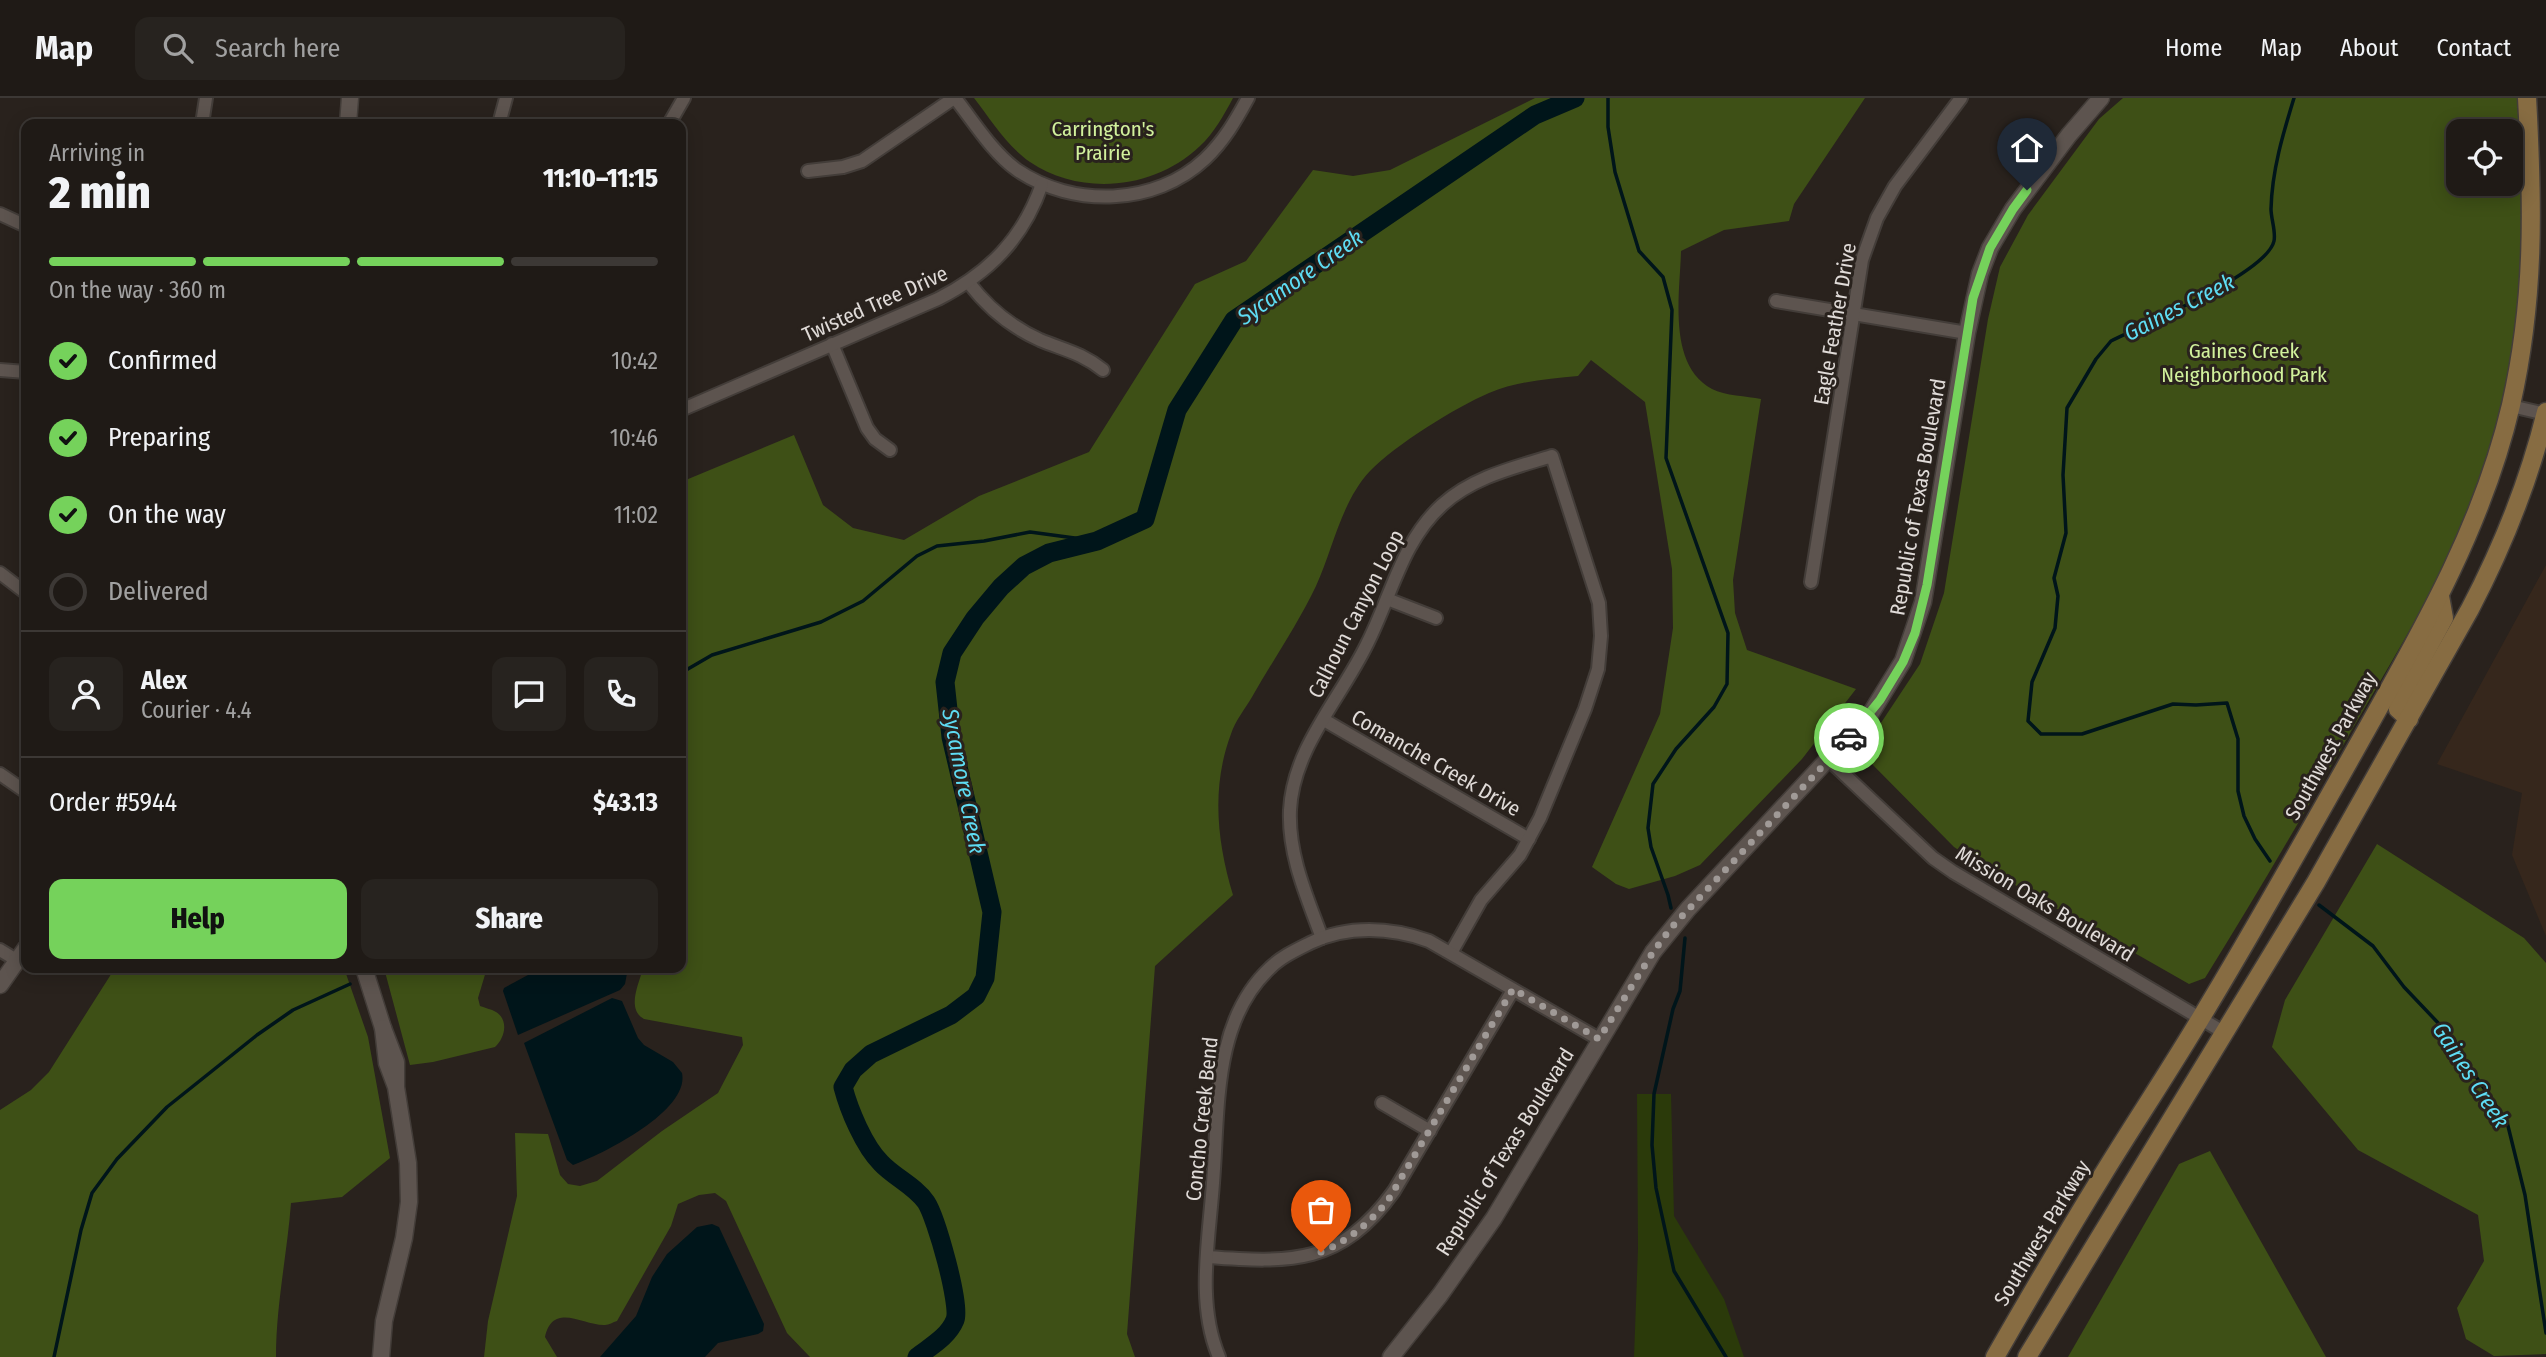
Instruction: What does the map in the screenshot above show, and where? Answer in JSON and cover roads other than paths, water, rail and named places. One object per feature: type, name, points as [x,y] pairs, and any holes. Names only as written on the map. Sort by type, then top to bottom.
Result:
[{"type":"main road","name":"Southwest Parkway","points":[[1995,1357],[2292,864],[2440,596],[2472,528],[2502,440],[2526,322],[2532,251],[2532,182],[2527,98]]},
{"type":"main road","points":[[2027,1357],[2225,1033],[2409,719],[2470,609],[2518,506],[2546,413]]},
{"type":"main road","points":[[2409,719],[2398,709],[2403,694],[2444,618],[2440,596]]},
{"type":"street","points":[[203,119],[206,98]]},
{"type":"street","points":[[348,119],[350,98]]},
{"type":"street","points":[[500,119],[506,98]]},
{"type":"street","points":[[672,119],[684,98]]},
{"type":"street","points":[[808,171],[842,167],[862,161],[954,98],[999,154],[1017,170],[1042,184],[1073,193],[1102,197],[1139,193],[1167,183],[1192,169],[1213,151],[1225,138],[1248,98]]},
{"type":"street","name":"Eagle Feather Drive","points":[[1811,582],[1862,260],[1877,218],[1895,186],[1961,98]]},
{"type":"street","name":"Republic of Texas Boulevard","points":[[1391,1357],[1440,1295],[1494,1218],[1599,1039],[1647,961],[1671,928],[1829,760],[1880,700],[1903,662],[1915,633],[1927,585],[1967,333],[1980,274],[2003,226],[2069,135],[2101,98]]},
{"type":"street","name":"Twisted Tree Drive","points":[[686,408],[938,299],[969,283],[1020,232],[1042,184]]},
{"type":"street","points":[[0,214],[21,224]]},
{"type":"street","points":[[969,283],[991,308],[1017,328],[1039,340],[1078,353],[1103,370]]},
{"type":"street","points":[[1776,301],[1967,333]]},
{"type":"street","points":[[832,345],[867,428],[882,446],[890,450]]},
{"type":"street","points":[[0,370],[21,372]]},
{"type":"street","points":[[2511,405],[2546,413]]},
{"type":"street","name":"Calhoun Canyon Loop","points":[[1322,938],[1292,846],[1290,810],[1296,775],[1310,742],[1366,646],[1412,541],[1441,506],[1476,482],[1552,456],[1595,587],[1601,636],[1598,669],[1548,801],[1529,839],[1520,855],[1481,900],[1451,953]]},
{"type":"street","points":[[0,573],[21,589]]},
{"type":"street","points":[[1387,598],[1436,618]]},
{"type":"street","name":"Comanche Creek Drive","points":[[1324,720],[1529,839]]},
{"type":"street","name":"Mission Oaks Boulevard","points":[[1829,760],[1933,858],[1953,872],[2225,1033]]},
{"type":"street","points":[[0,774],[21,789]]},
{"type":"street","name":"Concho Creek Bend","points":[[1219,1357],[1207,1309],[1207,1257],[1223,1063],[1232,1026],[1250,992],[1270,967],[1283,957],[1322,938],[1362,930],[1399,932],[1429,941],[1599,1039]]},
{"type":"street","points":[[0,950],[21,955]]},
{"type":"street","points":[[0,985],[21,956]]},
{"type":"street","points":[[366,973],[394,1053],[396,1087],[408,1163],[409,1202],[404,1238],[384,1321],[381,1357]]},
{"type":"street","points":[[1207,1257],[1275,1261],[1308,1256],[1334,1247],[1358,1231],[1387,1202],[1513,989]]},
{"type":"street","points":[[1382,1103],[1430,1131]]},
{"type":"waterway","name":"Sycamore Creek","points":[[917,1357],[944,1336],[955,1320],[954,1297],[946,1261],[926,1202],[875,1156],[858,1127],[843,1087],[853,1070],[871,1054],[951,1015],[976,996],[985,978],[992,912],[951,737],[945,682],[952,653],[975,618],[1001,587],[1024,566],[1049,553],[1097,541],[1145,519],[1177,410],[1234,320],[1535,115],[1575,98]]},
{"type":"waterway","points":[[1608,98],[1608,127],[1615,172],[1639,251],[1663,277],[1672,310],[1666,458],[1728,633],[1727,684],[1714,707],[1676,749],[1653,784],[1648,828],[1651,847],[1671,908]]},
{"type":"waterway","name":"Gaines Creek","points":[[2270,861],[2244,816],[2238,791],[2238,739],[2227,703],[2173,704],[2082,734],[2041,734],[2028,721],[2032,682],[2055,628],[2058,596],[2054,578],[2066,533],[2063,475],[2067,408],[2096,359],[2111,341],[2202,297],[2250,268],[2266,254],[2274,241],[2271,209],[2276,166],[2294,98]]},
{"type":"waterway","points":[[686,670],[712,655],[821,622],[863,601],[917,556],[937,546],[1030,532],[1097,541]]},
{"type":"waterway","name":"Gaines Creek","points":[[2319,905],[2373,946],[2404,987],[2442,1027],[2507,1122],[2525,1195],[2546,1333]]},
{"type":"waterway","points":[[1685,938],[1680,991],[1673,1009],[1654,1094],[1652,1145],[1656,1188],[1674,1271],[1726,1357]]},
{"type":"waterway","points":[[54,1357],[81,1230],[92,1193],[117,1159],[167,1107],[257,1035],[293,1010],[350,984]]},
{"type":"park label","name":"Carrington's Prairie","points":[[1103,141]]},
{"type":"park label","name":"Gaines Creek Neighborhood Park","points":[[2244,363]]}]
